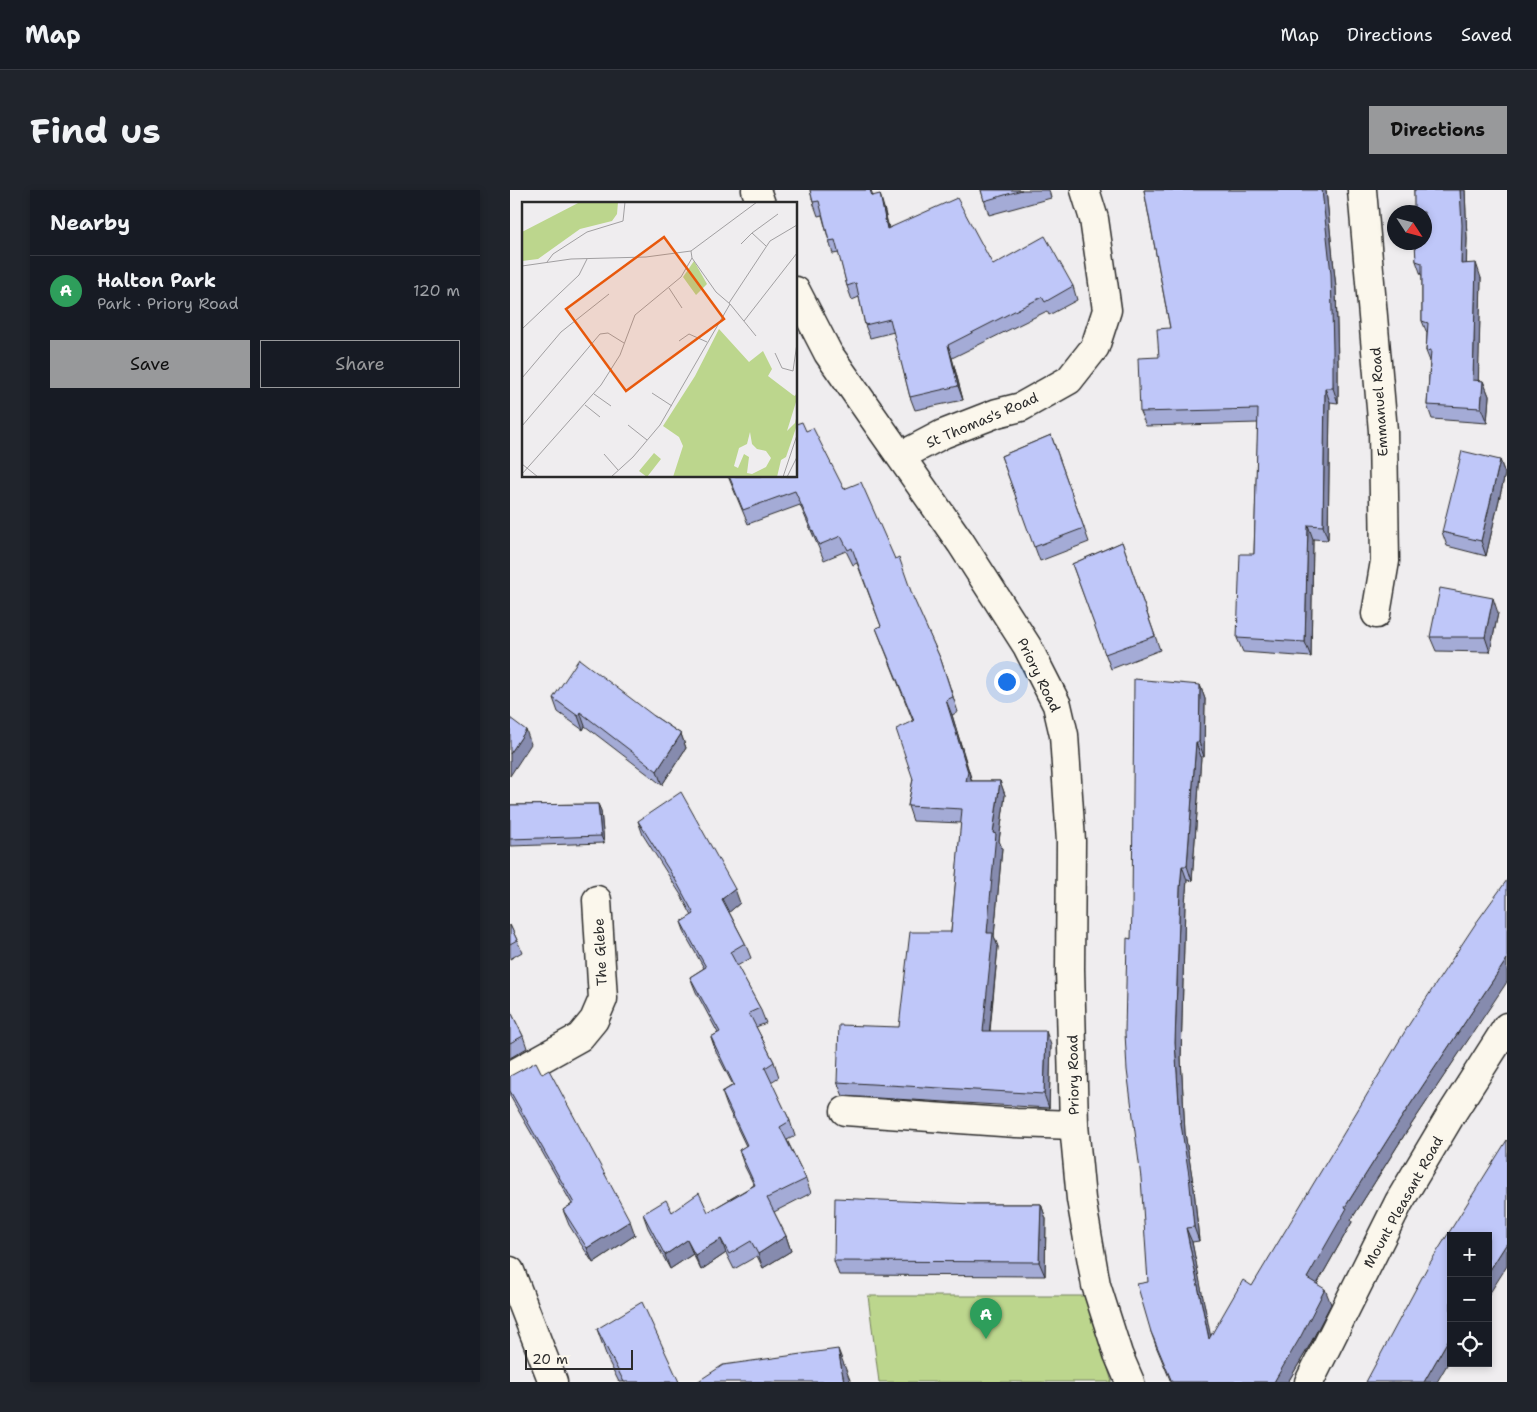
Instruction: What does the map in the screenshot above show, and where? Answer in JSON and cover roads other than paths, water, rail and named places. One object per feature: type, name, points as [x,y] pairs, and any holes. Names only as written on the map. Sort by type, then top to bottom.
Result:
[{"type":"street","points":[[756,190],[760,202]]},
{"type":"street","name":"St Thomas's Road","points":[[902,456],[943,434],[997,413],[1021,407],[1069,380],[1095,347],[1107,310],[1094,219],[1085,190]]},
{"type":"street","name":"Emmanuel Road","points":[[1362,190],[1382,431],[1385,561],[1376,614]]},
{"type":"street","name":"Priory Road","points":[[798,295],[828,353],[902,456],[1027,646],[1057,705],[1064,735],[1071,841],[1070,969],[1074,1125],[1081,1199],[1096,1285],[1118,1354],[1130,1382]]},
{"type":"street","name":"The Glebe","points":[[510,1076],[580,1037],[594,1020],[603,999],[597,900]]},
{"type":"street","name":"Mount Pleasant Road","points":[[1309,1382],[1399,1202],[1449,1118],[1507,1027]]},
{"type":"street","name":"Priory Road","points":[[845,1111],[1016,1123],[1074,1125]]},
{"type":"street","points":[[510,1271],[553,1382]]},
{"type":"place","name":"Halton Park","points":[[986,1339]]}]
